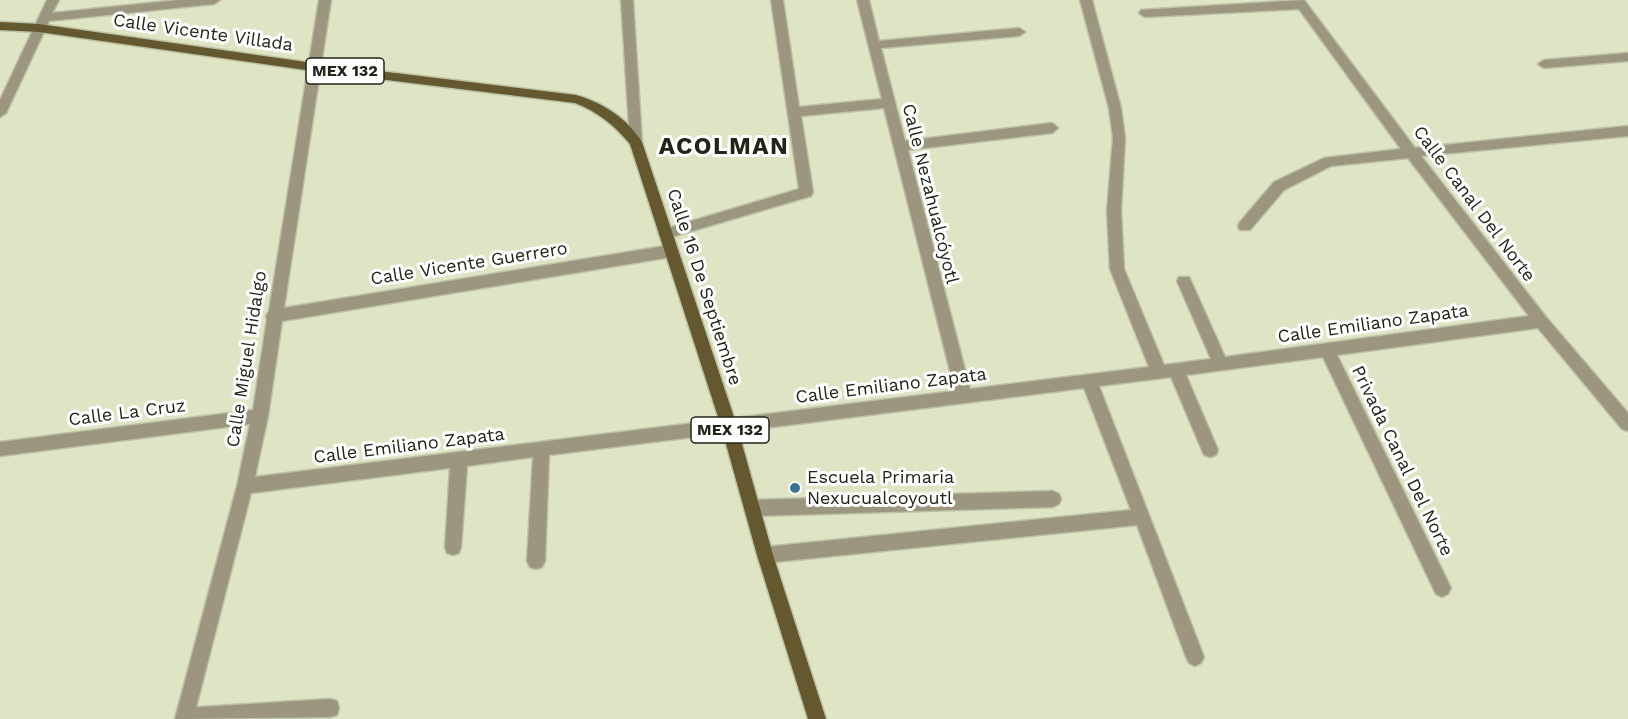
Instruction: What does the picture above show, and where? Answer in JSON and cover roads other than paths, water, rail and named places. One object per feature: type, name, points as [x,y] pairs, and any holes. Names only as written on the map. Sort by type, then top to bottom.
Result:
[{"type":"main road","name":"Calle Vicente Villada","points":[[0,26],[41,23],[312,67],[576,99],[598,106],[616,118],[636,142]]},
{"type":"main road","name":"Calle 16 De Septiembre","points":[[636,142],[729,426],[765,555],[817,719]]},
{"type":"street","points":[[0,113],[53,0]]},
{"type":"street","points":[[41,23],[214,0]]},
{"type":"street","name":"Calle Miguel Hidalgo","points":[[184,718],[245,486],[260,416],[273,316],[294,198],[312,67],[325,0]]},
{"type":"street","name":"Calle 16 De Septiembre","points":[[627,0],[636,142]]},
{"type":"street","points":[[665,234],[806,192],[777,0]]},
{"type":"street","name":"Calle Nezahualcóyotl","points":[[863,0],[964,396]]},
{"type":"street","points":[[1086,0],[1115,108],[1119,138],[1114,211],[1118,269],[1159,372]]},
{"type":"street","points":[[1146,14],[1300,3]]},
{"type":"street","name":"Calle Canal Del Norte","points":[[1300,3],[1410,152],[1541,321],[1628,424]]},
{"type":"street","points":[[875,45],[1019,32]]},
{"type":"street","points":[[1544,64],[1628,57]]},
{"type":"street","points":[[794,112],[889,103]]},
{"type":"street","points":[[899,146],[1052,128]]},
{"type":"street","points":[[1245,226],[1279,186],[1329,161],[1628,131]]},
{"type":"street","name":"Calle Vicente Guerrero","points":[[273,316],[671,251]]},
{"type":"street","points":[[1184,281],[1221,364]]},
{"type":"street","name":"Calle Emiliano Zapata","points":[[245,486],[1176,370],[1541,321]]},
{"type":"street","name":"Privada Canal Del Norte","points":[[1328,350],[1442,588]]},
{"type":"street","points":[[1176,370],[1210,450]]},
{"type":"street","points":[[1089,380],[1141,517],[1159,556],[1195,657]]},
{"type":"street","name":"Calle La Cruz","points":[[0,449],[260,416]]},
{"type":"street","points":[[536,561],[541,449]]},
{"type":"street","points":[[453,547],[459,459]]},
{"type":"street","points":[[752,508],[1053,499]]},
{"type":"street","points":[[765,555],[1141,517]]},
{"type":"street","points":[[184,718],[330,708]]},
{"type":"place","name":"Escuela Primaria Nexucualcoyoutl","points":[[795,488]]},
{"type":"district","name":"ACOLMAN","points":[[724,147]]}]
